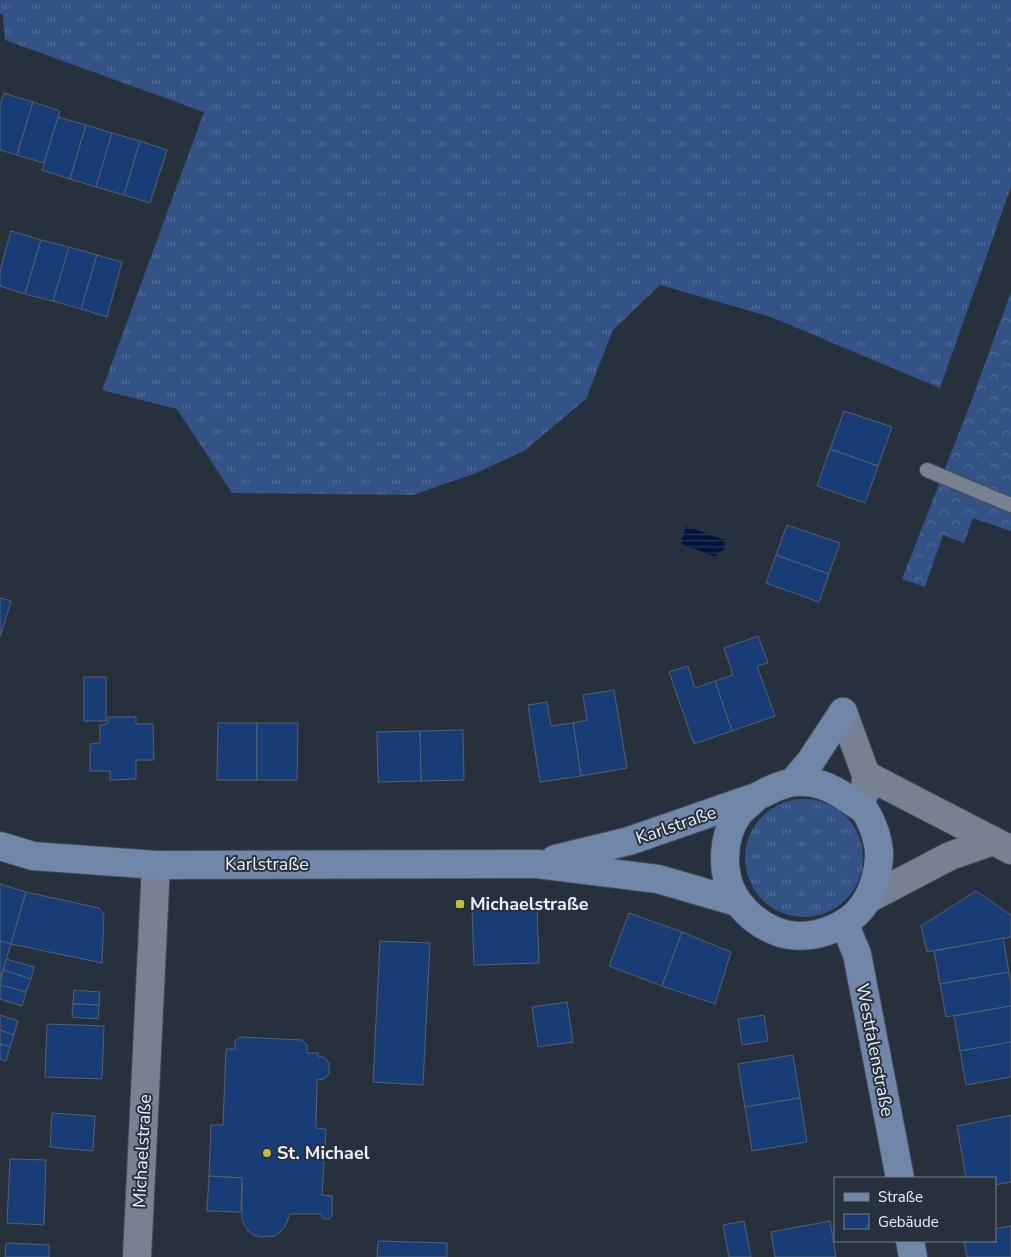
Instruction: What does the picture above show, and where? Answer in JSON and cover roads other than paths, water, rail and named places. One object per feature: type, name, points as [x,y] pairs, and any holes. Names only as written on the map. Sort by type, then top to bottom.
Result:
[{"type":"street","name":"Karlstraße","points":[[756,798],[739,814],[728,835],[724,858],[728,880],[737,902],[754,919],[774,931],[798,936],[822,933],[844,923],[857,912],[868,899],[877,878],[879,855],[874,832],[864,810],[866,775],[843,712],[810,762],[793,782]]},
{"type":"street","name":"Karlstraße","points":[[866,775],[1002,845]]},
{"type":"street","name":"Karlstraße","points":[[537,864],[628,841],[756,798],[773,788],[793,782],[812,783],[830,787],[864,810]]},
{"type":"street","name":"Karlstraße","points":[[868,899],[950,856],[1002,845]]},
{"type":"street","name":"Karlstraße","points":[[0,846],[33,856],[156,865],[537,864],[658,879],[737,902]]},
{"type":"street","name":"Michaelstraße","points":[[137,1257],[156,865]]},
{"type":"street","name":"Westfalenstraße","points":[[844,923],[857,954],[900,1177]]},
{"type":"street","points":[[910,1242],[913,1257]]},
{"type":"lane","points":[[927,470],[1011,504]]},
{"type":"place","name":"Michaelstraße","points":[[460,904]]},
{"type":"place","name":"St. Michael","points":[[267,1153]]}]
